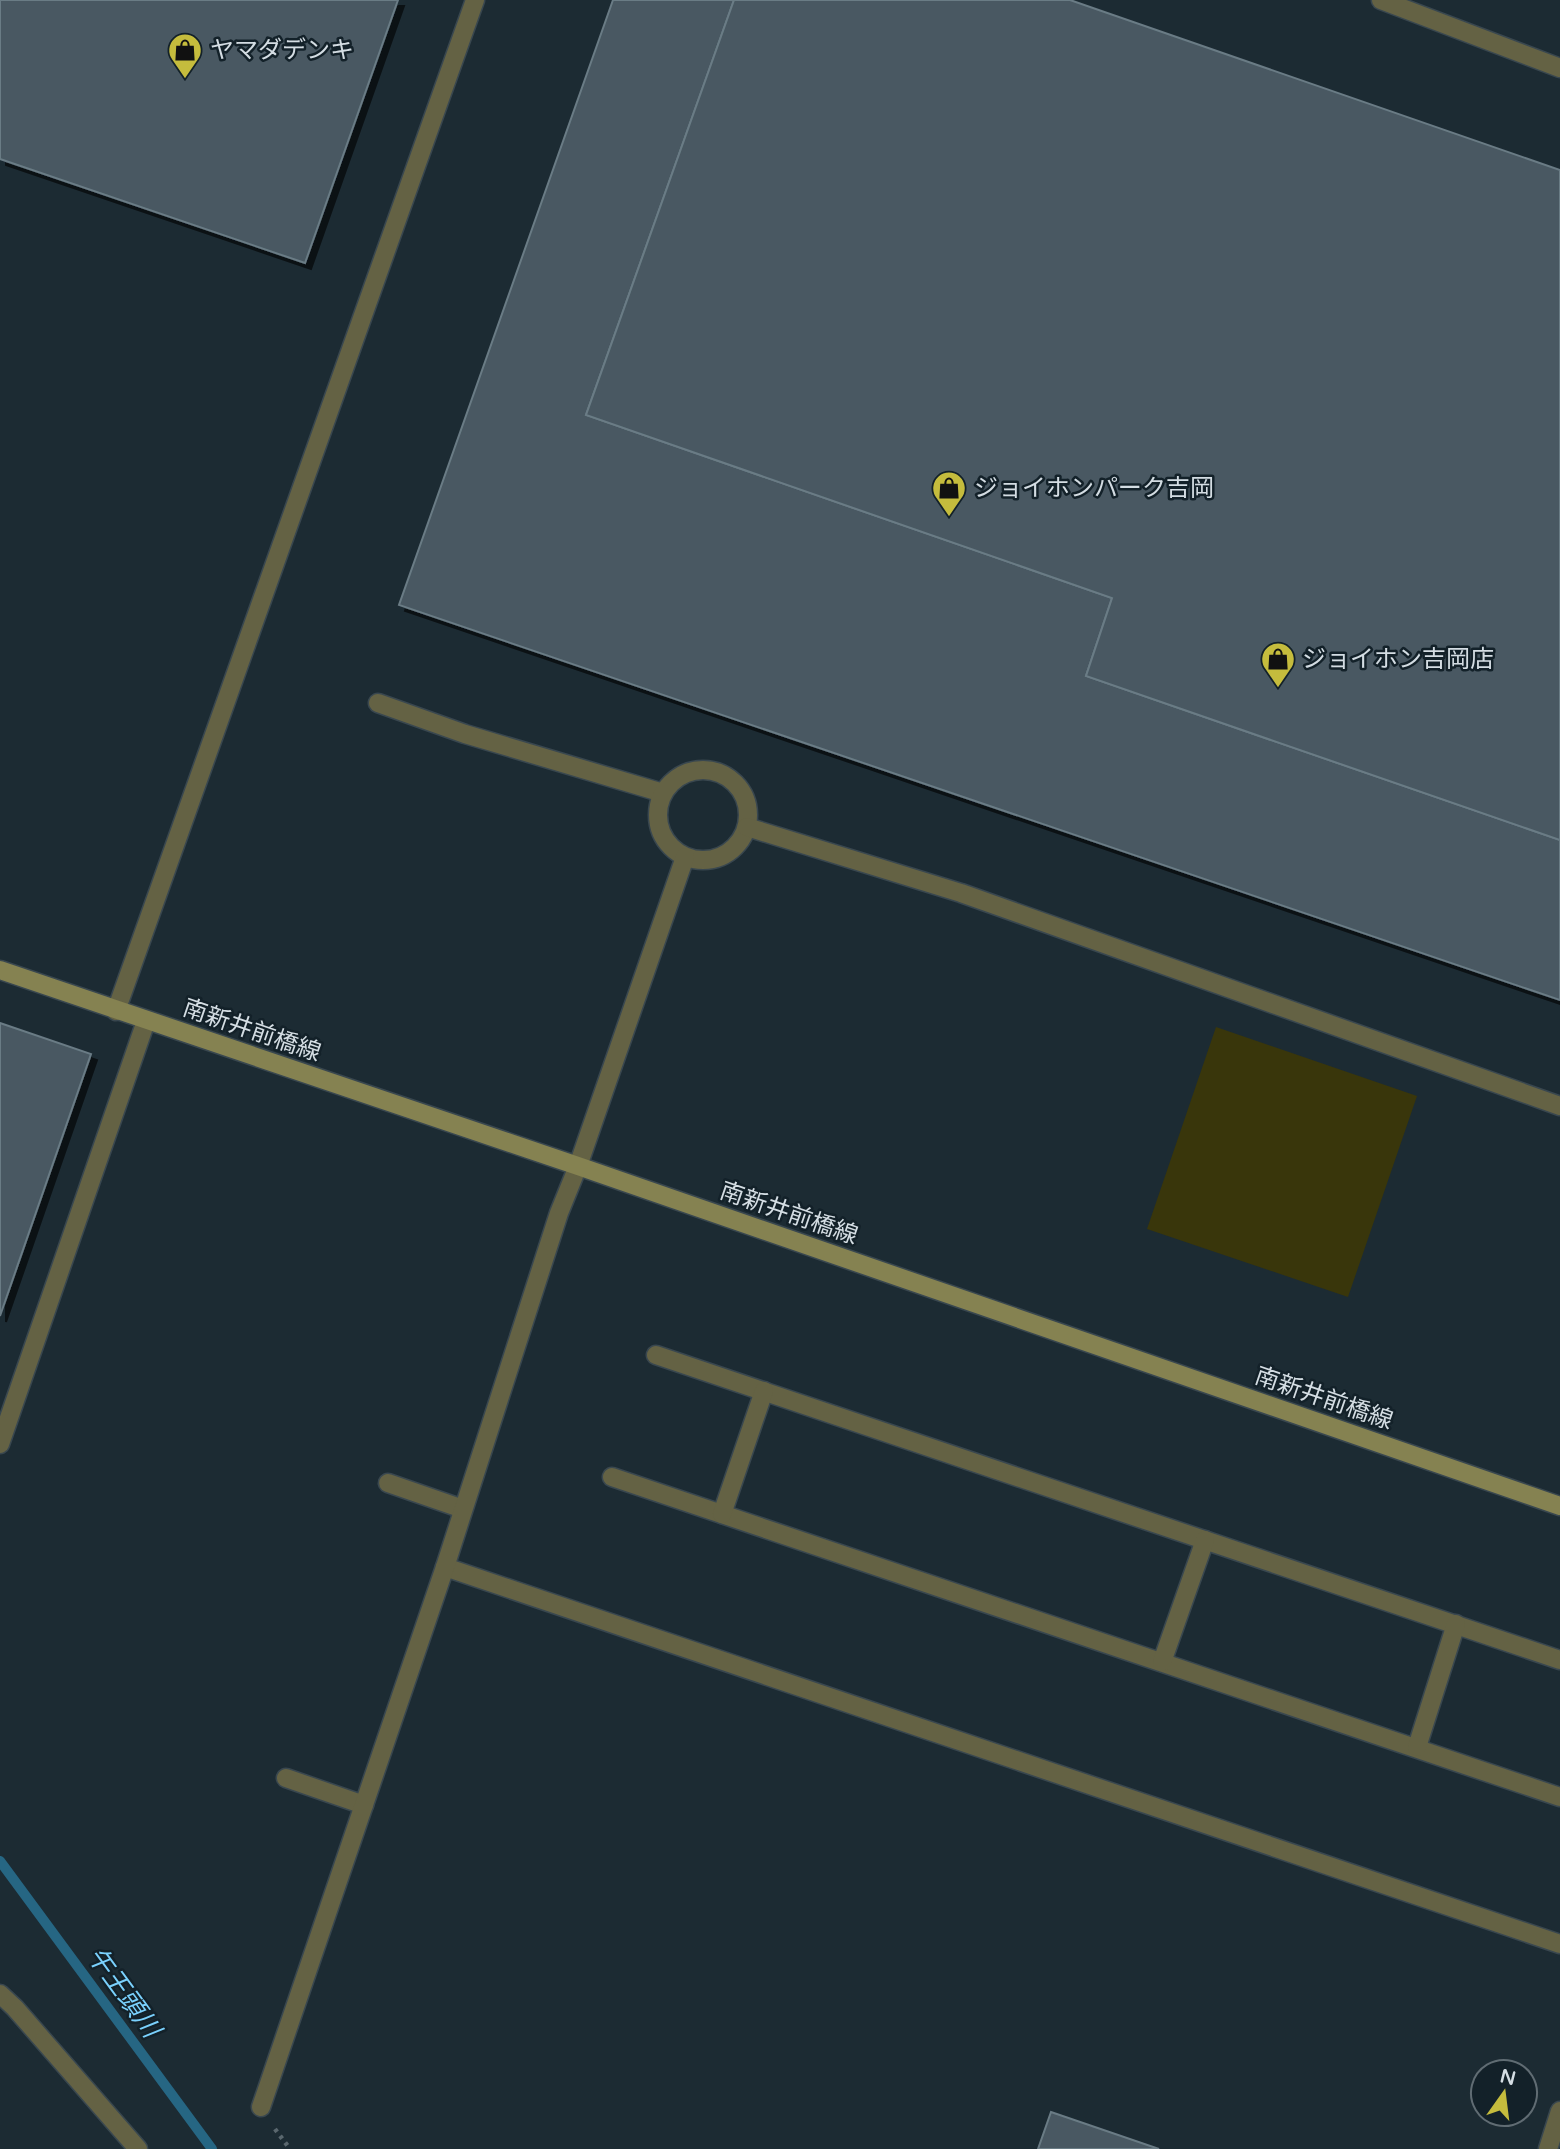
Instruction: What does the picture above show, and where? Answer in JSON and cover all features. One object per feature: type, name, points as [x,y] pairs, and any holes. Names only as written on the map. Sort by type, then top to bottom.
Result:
[{"type":"main road","name":"南新井前橋線","points":[[0,970],[578,1166],[1560,1506]]},
{"type":"street","points":[[116,1011],[475,0]]},
{"type":"street","points":[[1381,0],[1560,68]]},
{"type":"street","points":[[378,703],[465,734],[663,793]]},
{"type":"street","points":[[714,771],[728,776],[746,800],[747,827],[729,853],[714,859],[700,860],[685,856],[672,848],[658,823],[658,808],[663,793],[684,773],[714,771]]},
{"type":"street","points":[[747,827],[961,892],[1560,1106]]},
{"type":"street","points":[[261,2107],[445,1567],[559,1213],[578,1166],[685,856]]},
{"type":"street","points":[[0,1442],[146,1021]]},
{"type":"street","points":[[656,1354],[1560,1660]]},
{"type":"street","points":[[722,1514],[764,1391]]},
{"type":"street","points":[[611,1477],[1560,1797]]},
{"type":"street","points":[[388,1483],[463,1509]]},
{"type":"street","points":[[1162,1662],[1205,1540]]},
{"type":"street","points":[[445,1567],[1560,1944]]},
{"type":"street","points":[[1417,1747],[1456,1625]]},
{"type":"street","points":[[286,1778],[364,1805]]},
{"type":"street","points":[[0,1994],[138,2149]]},
{"type":"street","points":[[1548,2149],[1560,2111]]},
{"type":"shaded area","points":[[1216,1027],[1417,1096],[1348,1297],[1147,1229]]},
{"type":"building","name":"ヤマダデンキ","points":[[0,0],[398,0],[305,263],[0,159]]},
{"type":"building","points":[[613,0],[734,0],[586,415],[1112,598],[1086,676],[1560,840],[1560,1000],[399,605]]},
{"type":"building","points":[[734,0],[1070,0],[1560,170],[1560,840],[1086,676],[1112,598],[586,415]]},
{"type":"building","points":[[0,1023],[91,1054],[0,1316]]},
{"type":"building","points":[[1051,2112],[1159,2149],[1038,2149]]},
{"type":"waterway","name":"午王頭川","points":[[0,1861],[212,2149]]},
{"type":"place","name":"ヤマダデンキ","points":[[185,80]]},
{"type":"place","name":"ジョイホンパーク吉岡","points":[[949,518]]},
{"type":"place","name":"ジョイホン吉岡店","points":[[1278,689]]}]
